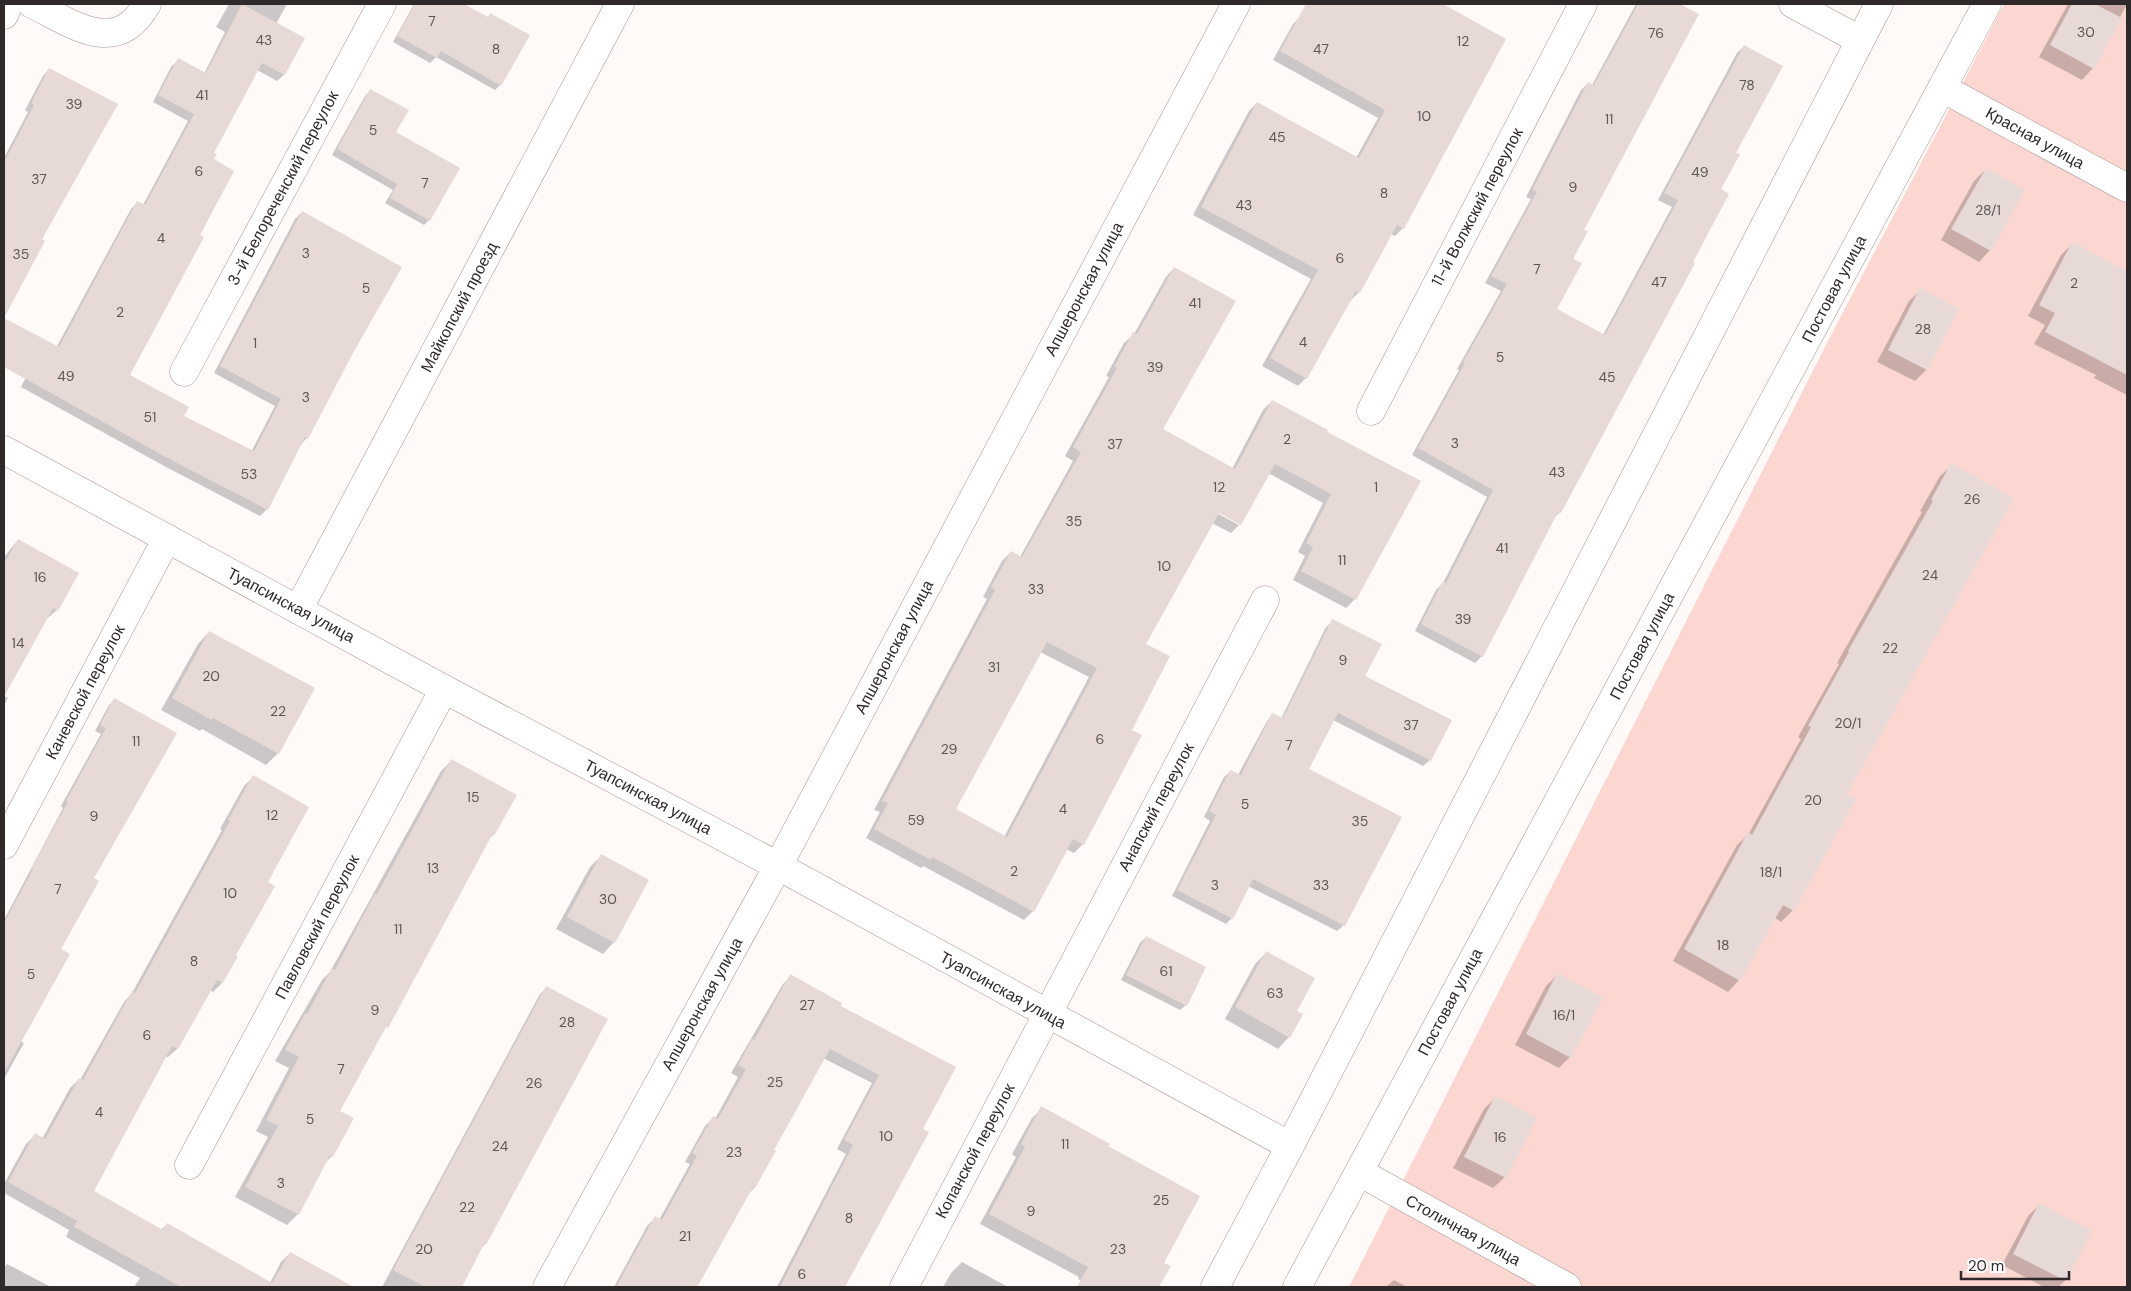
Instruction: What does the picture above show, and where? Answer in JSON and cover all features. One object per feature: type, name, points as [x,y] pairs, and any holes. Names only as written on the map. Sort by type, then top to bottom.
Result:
[{"type":"street","points":[[4,15],[9,4]]},
{"type":"street","points":[[32,4],[89,31],[106,33],[121,31],[132,25],[147,4]]},
{"type":"street","name":"3-й Белореченский переулок","points":[[184,372],[382,4]]},
{"type":"street","name":"Майкопский проезд","points":[[298,610],[620,4]]},
{"type":"street","name":"Апшеронская улица","points":[[547,1287],[778,866],[1236,4]]},
{"type":"street","name":"11-й Волжский переулок","points":[[1370,410],[1582,4]]},
{"type":"street","points":[[1793,4],[1860,40]]},
{"type":"street","points":[[1215,1287],[1290,1146],[1879,4]]},
{"type":"street","name":"Постовая улица","points":[[1297,1287],[1987,4]]},
{"type":"street","name":"Красная улица","points":[[1942,88],[2127,188]]},
{"type":"street","name":"Туапсинская улица","points":[[4,450],[444,689],[778,866],[1290,1146]]},
{"type":"street","name":"Каневской переулок","points":[[4,845],[167,538]]},
{"type":"street","name":"Анапский переулок","points":[[1046,1014],[1265,600]]},
{"type":"street","name":"Павловский переулок","points":[[189,1165],[444,689]]},
{"type":"street","name":"Копанской переулок","points":[[904,1287],[1046,1014]]},
{"type":"street","name":"Столичная улица","points":[[1359,1172],[1567,1287]]},
{"type":"shaded area","points":[[2004,4],[2127,4],[2127,1287],[1349,1287],[1828,341]]},
{"type":"building","points":[[242,4],[305,38],[285,75],[262,63],[214,153],[217,154],[214,159],[234,171],[200,235],[204,237],[130,375],[189,407],[184,416],[254,451],[281,399],[220,366],[302,211],[402,267],[353,353],[308,439],[305,437],[268,510],[173,461],[4,367],[4,318],[59,347],[137,201],[145,205],[194,114],[158,95],[178,58],[206,73]]},
{"type":"building","points":[[415,4],[464,4],[488,17],[490,13],[530,35],[501,86],[441,51],[437,58],[397,36]]},
{"type":"building","points":[[1306,4],[1443,4],[1506,39],[1404,229],[1397,225],[1360,293],[1356,291],[1307,379],[1270,358],[1318,270],[1201,207],[1257,102],[1359,158],[1385,110],[1280,51]]},
{"type":"building","points":[[1638,4],[1680,4],[1699,14],[1584,230],[1588,231],[1573,259],[1582,263],[1557,309],[1605,335],[1678,200],[1664,193],[1744,45],[1783,66],[1736,153],[1740,154],[1721,189],[1729,194],[1693,262],[1695,263],[1561,513],[1558,512],[1483,657],[1421,624],[1443,581],[1446,583],[1493,490],[1418,448],[1507,284],[1491,276],[1537,192],[1532,190],[1588,82],[1594,85]]},
{"type":"building","points":[[2072,4],[2095,4],[2122,18],[2094,69],[2050,45]]},
{"type":"building","points":[[49,68],[118,104],[42,239],[45,241],[4,318],[4,162],[34,105],[31,103]]},
{"type":"building","points":[[370,89],[409,110],[396,132],[460,168],[430,221],[390,198],[397,184],[337,149]]},
{"type":"building","points":[[1986,168],[2025,190],[1991,251],[1951,229]]},
{"type":"building","points":[[2072,242],[2127,271],[2127,375],[2045,332],[2055,313],[2039,305]]},
{"type":"building","points":[[1174,267],[1236,301],[1163,429],[1235,469],[1272,400],[1328,430],[1327,432],[1421,481],[1356,600],[1301,571],[1313,547],[1306,543],[1331,494],[1275,464],[1241,525],[1219,513],[1146,644],[1170,656],[1132,730],[1142,735],[1084,845],[1073,839],[1034,912],[932,857],[931,860],[874,829],[888,803],[882,801],[995,590],[991,587],[1011,551],[1022,557],[1081,452],[1073,447],[1117,368],[1114,367],[1133,332],[1137,334]],"holes":[[[1047,642],[1097,668],[1007,837],[956,809]]]},
{"type":"building","points":[[1920,288],[1959,309],[1927,370],[1888,350]]},
{"type":"building","points":[[1951,463],[2014,498],[1847,794],[1856,799],[1794,911],[1783,905],[1740,981],[1684,949],[1748,832],[1752,835],[1811,727],[1808,726],[1848,651],[1933,501],[1931,500]]},
{"type":"building","points":[[18,539],[79,573],[58,611],[53,608],[4,697],[4,564]]},
{"type":"building","points":[[1332,619],[1382,644],[1365,676],[1452,720],[1431,761],[1338,713],[1309,769],[1402,817],[1345,926],[1253,879],[1233,919],[1177,890],[1216,815],[1209,811],[1230,770],[1241,775],[1272,713],[1283,718]]},
{"type":"building","points":[[209,631],[315,688],[279,754],[172,698]]},
{"type":"building","points":[[114,698],[177,733],[94,878],[99,881],[61,949],[70,954],[4,1073],[4,923],[33,869],[31,868],[68,802],[66,801],[106,728],[100,725]]},
{"type":"building","points":[[451,759],[517,795],[495,834],[493,833],[388,1028],[386,1027],[340,1111],[354,1118],[333,1157],[330,1155],[299,1215],[245,1187],[278,1126],[266,1120],[299,1057],[285,1050],[332,968],[335,970],[375,893],[377,894]]},
{"type":"building","points":[[253,775],[309,807],[268,882],[275,886],[236,955],[238,956],[223,983],[217,980],[178,1049],[172,1046],[94,1191],[163,1230],[167,1223],[272,1283],[290,1252],[354,1287],[181,1287],[74,1227],[77,1221],[8,1182],[35,1133],[45,1139],[79,1078],[83,1080],[132,991],[135,993],[230,821],[228,820]]},
{"type":"building","points":[[601,854],[649,880],[615,943],[567,917]]},
{"type":"building","points":[[1146,936],[1206,967],[1187,1006],[1126,975]]},
{"type":"building","points":[[1266,951],[1315,978],[1297,1011],[1303,1014],[1290,1038],[1235,1007]]},
{"type":"building","points":[[1557,973],[1603,997],[1571,1058],[1526,1034]]},
{"type":"building","points":[[790,974],[842,1003],[841,1006],[956,1067],[923,1129],[929,1132],[845,1287],[780,1287],[853,1145],[844,1140],[879,1075],[830,1049],[774,1150],[776,1151],[755,1188],[753,1187],[697,1287],[616,1287],[655,1216],[662,1220],[697,1156],[692,1153],[713,1116],[718,1119],[746,1069],[738,1065]]},
{"type":"building","points":[[546,986],[608,1019],[462,1287],[426,1287],[393,1270]]},
{"type":"building","points":[[1495,1096],[1537,1118],[1506,1178],[1464,1157]]},
{"type":"building","points":[[1041,1106],[1110,1144],[1108,1146],[1200,1196],[1164,1263],[1171,1266],[1159,1287],[1077,1287],[1088,1267],[989,1214],[1025,1147],[1021,1144]]},
{"type":"building","points":[[2039,1203],[2092,1231],[2066,1281],[2013,1254]]}]
